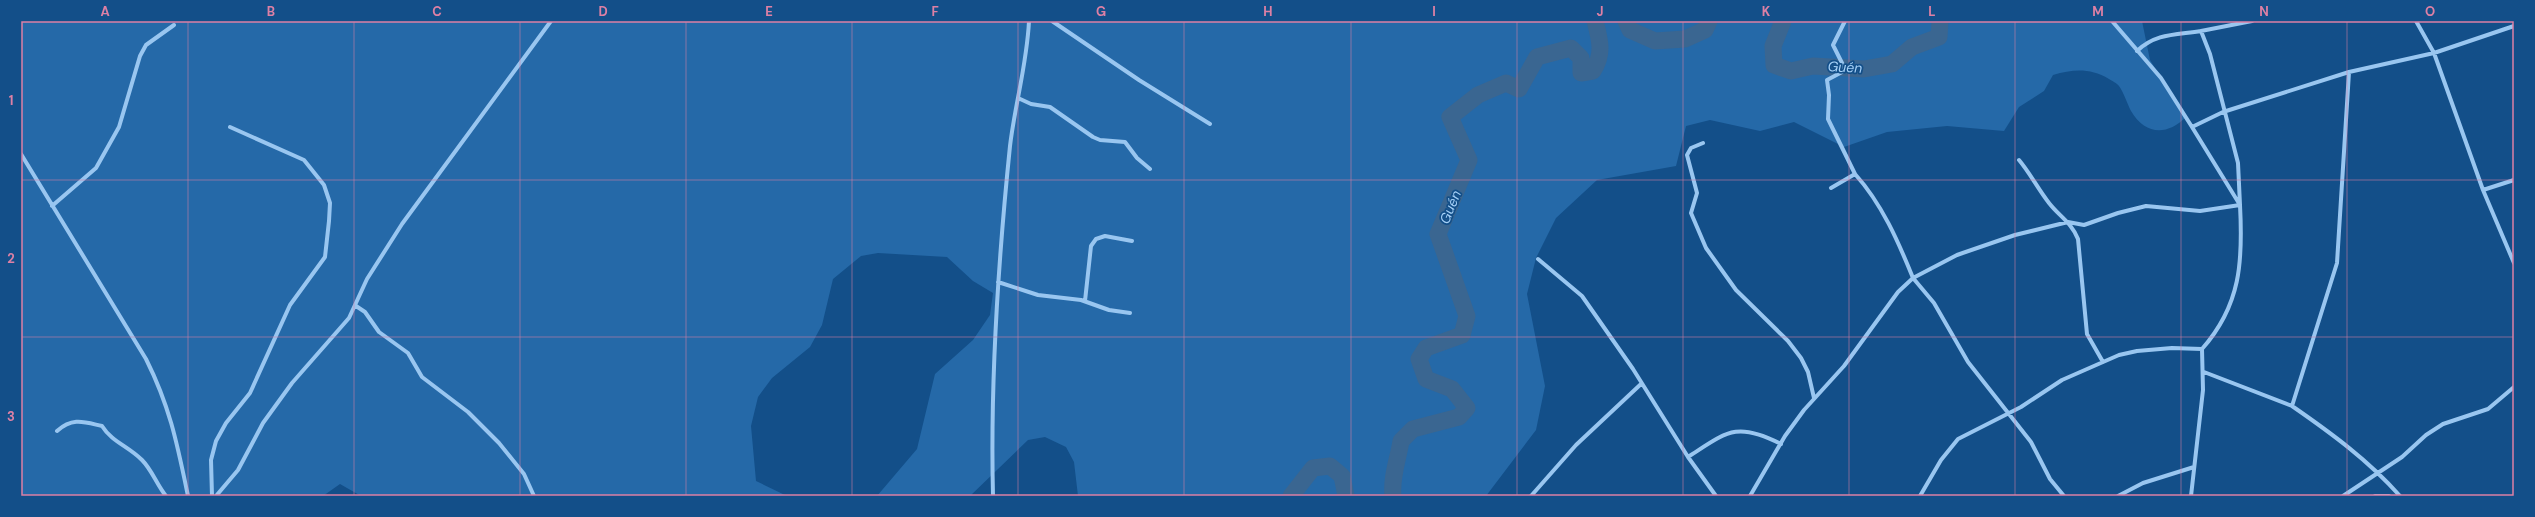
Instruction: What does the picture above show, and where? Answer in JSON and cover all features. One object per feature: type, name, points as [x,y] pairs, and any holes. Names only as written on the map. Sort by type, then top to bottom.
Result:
[{"type":"street","points":[[216,496],[238,470],[263,423],[292,383],[344,325],[356,306],[367,279],[402,224],[550,21]]},
{"type":"street","points":[[993,496],[991,400],[998,282],[1007,176],[1018,98],[1026,57],[1029,21]]},
{"type":"street","points":[[1052,21],[1139,80],[1210,124]]},
{"type":"street","points":[[1845,21],[1833,45],[1844,67],[1844,71],[1827,80],[1829,96],[1828,119],[1855,174],[1876,201],[1892,229],[1913,278],[1934,303],[1968,362],[2031,442],[2050,479],[2064,496]]},
{"type":"street","points":[[2112,21],[2173,94],[2240,205]]},
{"type":"street","points":[[2137,51],[2148,41],[2157,37],[2201,32],[2252,21]]},
{"type":"street","points":[[2416,21],[2434,52],[2483,190],[2514,263]]},
{"type":"street","points":[[52,206],[96,168],[119,127],[143,50],[158,35],[174,24]]},
{"type":"street","points":[[2192,127],[2223,112],[2349,72],[2434,52],[2514,26]]},
{"type":"street","points":[[2191,496],[2204,372],[2202,349],[2211,339],[2230,307],[2237,287],[2241,265],[2240,173],[2223,112],[2210,54],[2201,32]]},
{"type":"street","points":[[2292,406],[2337,263],[2349,72]]},
{"type":"street","points":[[1018,98],[1031,104],[1050,107],[1093,137],[1100,140],[1125,142],[1137,158],[1150,169]]},
{"type":"street","points":[[212,496],[211,460],[216,441],[226,423],[250,393],[290,305],[325,256],[330,209],[324,185],[304,160],[230,128]]},
{"type":"street","points":[[1703,142],[1691,148],[1686,155],[1697,193],[1691,213],[1696,226],[1706,248],[1736,290],[1788,340],[1802,358],[1808,372],[1814,398]]},
{"type":"street","points":[[21,154],[146,359],[163,394],[175,429],[188,496]]},
{"type":"street","points":[[2019,160],[2033,176],[2049,203],[2068,222],[2078,239],[2087,334],[2103,362]]},
{"type":"street","points":[[1831,188],[1855,174]]},
{"type":"street","points":[[2483,190],[2514,180]]},
{"type":"street","points":[[1750,496],[1781,444],[1814,398],[1844,366],[1898,292],[1913,278],[1957,255],[2009,237],[2068,222],[2084,225],[2118,213],[2146,206],[2200,211],[2240,205]]},
{"type":"street","points":[[1085,301],[1092,246],[1096,239],[1105,236],[1132,241]]},
{"type":"street","points":[[1538,259],[1582,296],[1688,457],[1716,496]]},
{"type":"street","points":[[998,282],[1038,295],[1085,301],[1109,310],[1130,312]]},
{"type":"street","points":[[356,306],[365,312],[379,332],[408,354],[422,377],[468,412],[499,443],[524,474],[534,496]]},
{"type":"street","points":[[1920,496],[1941,460],[1958,439],[2021,407],[2062,380],[2103,362],[2137,351],[2172,348],[2202,349]]},
{"type":"street","points":[[2204,372],[2292,406],[2341,439],[2379,471],[2400,496]]},
{"type":"street","points":[[1531,496],[1582,439],[1641,384]]},
{"type":"street","points":[[2343,496],[2443,424],[2488,409],[2514,387]]},
{"type":"street","points":[[57,431],[63,426],[79,420],[102,426],[108,437],[123,445],[143,462],[166,496]]},
{"type":"street","points":[[1688,457],[1724,434],[1742,430],[1762,434],[1781,444]]},
{"type":"street","points":[[2118,496],[2143,483],[2194,467]]},
{"type":"street","points":[[2375,496],[2389,496]]},
{"type":"shaded area","points":[[21,21],[2142,21],[2150,60],[2186,117],[2179,123],[2164,130],[2150,128],[2143,125],[2131,111],[2117,84],[2102,75],[2088,71],[2075,71],[2053,75],[2044,91],[2019,107],[2004,131],[1947,126],[1887,132],[1844,147],[1794,122],[1760,131],[1710,120],[1686,126],[1676,166],[1597,180],[1556,218],[1536,258],[1527,294],[1545,386],[1536,430],[1486,496],[1078,496],[1074,462],[1066,447],[1045,437],[1028,440],[970,496],[877,496],[917,449],[935,374],[973,340],[990,315],[993,293],[973,281],[947,257],[878,253],[861,256],[833,279],[822,325],[810,347],[772,378],[758,397],[751,426],[756,481],[787,496],[361,496],[340,484],[323,496],[21,496]]},
{"type":"waterway","name":"Guén","points":[[1393,496],[1394,475],[1401,441],[1413,429],[1459,417],[1467,408],[1452,389],[1426,379],[1419,359],[1426,348],[1462,335],[1467,316],[1438,234],[1469,160],[1450,117],[1478,95],[1506,83],[1519,89],[1537,57],[1571,48],[1581,58],[1581,73],[1593,71],[1599,59],[1600,53],[1595,21]]},
{"type":"waterway","name":"Guén","points":[[1626,21],[1630,30],[1655,41],[1685,39],[1705,30],[1709,21]]},
{"type":"waterway","name":"Guén","points":[[1783,21],[1773,46],[1774,65],[1791,71],[1813,66],[1864,69],[1892,64],[1912,47],[1939,37],[1940,21]]},
{"type":"waterway","name":"Guén","points":[[1291,496],[1313,468],[1330,466],[1342,476],[1346,496]]}]
